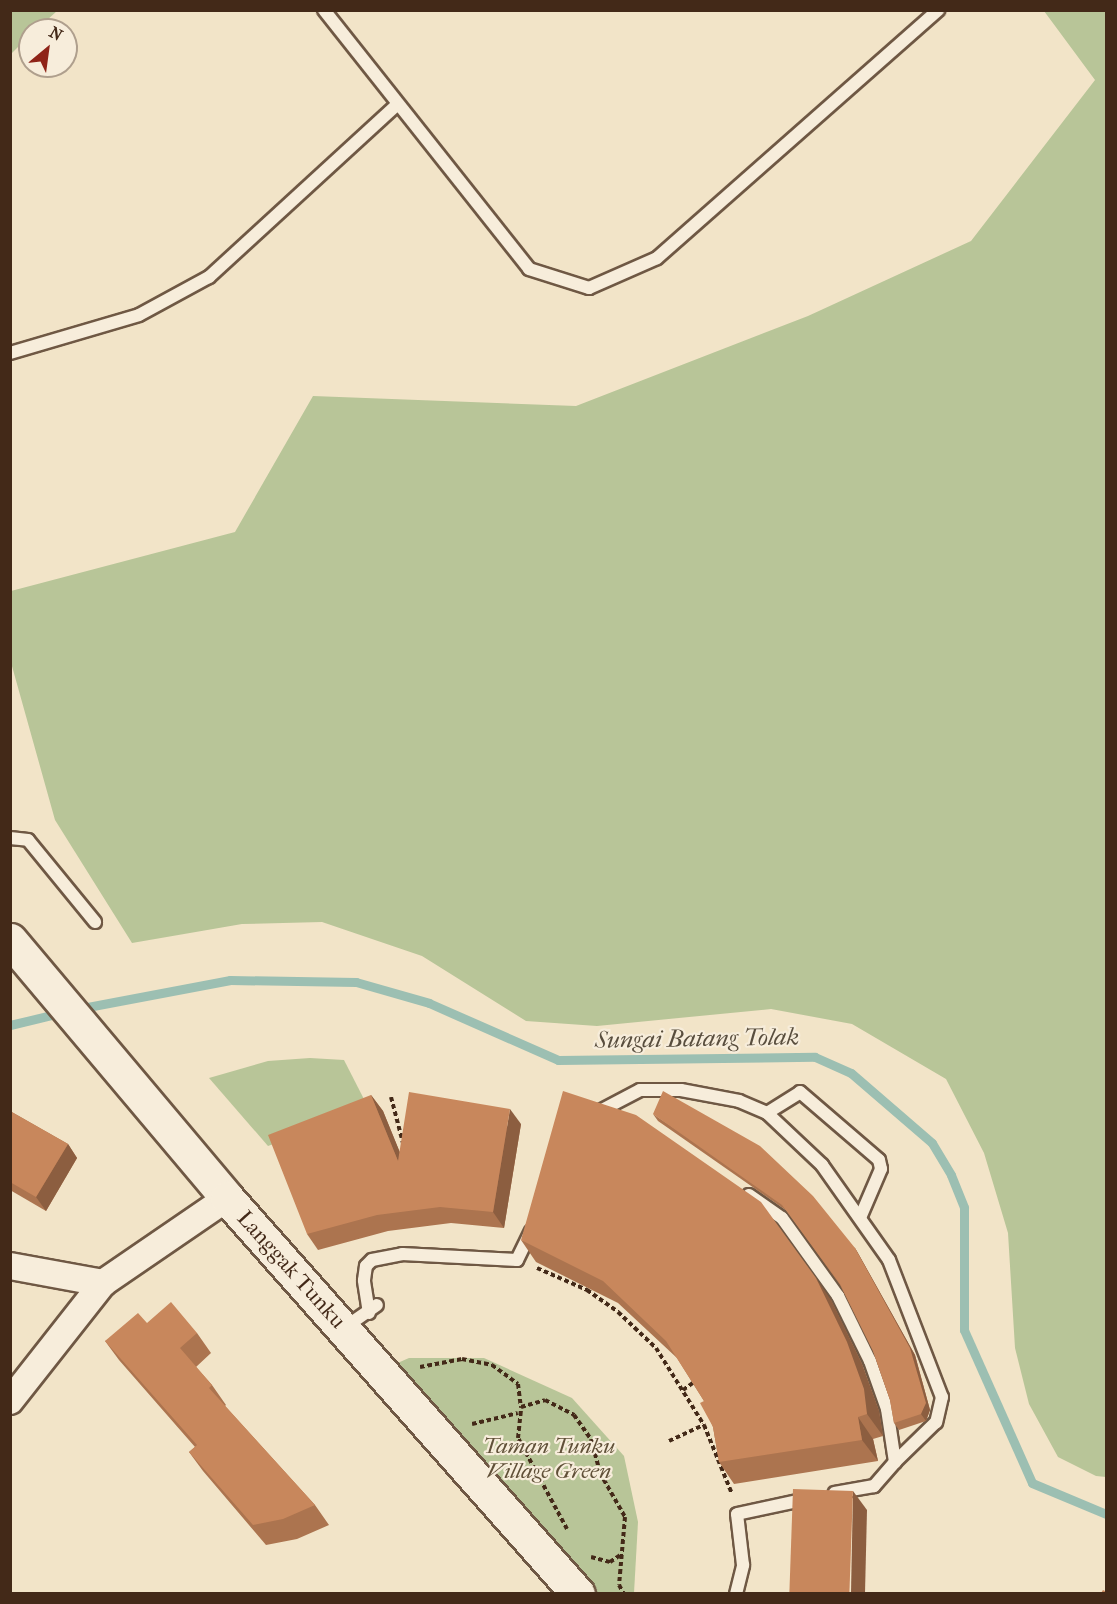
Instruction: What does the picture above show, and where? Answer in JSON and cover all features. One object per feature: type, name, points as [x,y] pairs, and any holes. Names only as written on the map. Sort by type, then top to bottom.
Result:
[{"type":"street","name":"Langgak Tunku","points":[[10,940],[227,1198],[363,1316],[578,1593]]},
{"type":"street","points":[[10,1401],[103,1283],[227,1198]]},
{"type":"street","points":[[10,1266],[103,1283]]},
{"type":"lane","points":[[324,10],[529,269],[589,288],[657,258],[938,10]]},
{"type":"lane","points":[[10,353],[139,315],[209,277],[397,105]]},
{"type":"lane","points":[[10,838],[28,840],[95,922]]},
{"type":"lane","points":[[621,1118],[595,1110],[640,1090],[660,1090],[739,1101],[767,1113],[822,1165],[889,1260],[903,1289],[942,1397],[936,1422],[874,1486],[737,1514],[743,1565],[736,1593]]},
{"type":"lane","points":[[767,1113],[800,1092],[879,1160],[881,1169],[860,1218]]},
{"type":"lane","points":[[736,1186],[782,1218],[838,1296],[870,1361],[884,1399],[895,1462]]},
{"type":"lane","points":[[363,1316],[366,1266],[372,1260],[402,1254],[517,1260],[534,1218]]},
{"type":"path","points":[[391,1097],[405,1153]]},
{"type":"path","points":[[517,1260],[587,1290],[639,1331],[656,1348],[704,1425],[737,1514]]},
{"type":"path","points":[[639,1331],[645,1323]]},
{"type":"path","points":[[417,1376],[419,1367],[436,1362],[462,1359],[492,1365],[518,1384],[521,1407],[518,1413],[518,1438],[554,1511],[572,1536]]},
{"type":"path","points":[[682,1390],[705,1375]]},
{"type":"path","points":[[521,1407],[545,1400],[574,1415],[591,1439],[600,1473],[625,1517],[619,1585],[624,1593]]},
{"type":"path","points":[[462,1424],[518,1413]]},
{"type":"path","points":[[669,1441],[704,1425]]},
{"type":"path","points":[[589,1555],[596,1561],[610,1562],[622,1554]]},
{"type":"green space","points":[[11,10],[57,10],[49,18],[18,18],[18,47],[11,54]]},
{"type":"green space","points":[[1044,11],[1106,11],[1106,1477],[1096,1476],[1058,1457],[1029,1404],[1015,1348],[1008,1233],[984,1153],[946,1079],[852,1024],[771,1009],[597,1026],[526,1021],[422,956],[322,922],[242,924],[132,943],[55,820],[10,659],[11,591],[235,532],[313,396],[576,406],[808,316],[971,241],[1095,80]]},
{"type":"green space","points":[[310,1058],[344,1060],[369,1109],[268,1146],[209,1078],[268,1061]]},
{"type":"green space","name":"Taman Tunku Village Green","points":[[409,1358],[484,1358],[572,1398],[624,1456],[638,1522],[634,1593],[595,1593],[386,1368]]},
{"type":"building","points":[[563,1091],[636,1115],[761,1202],[816,1278],[847,1342],[864,1389],[867,1414],[858,1417],[862,1440],[719,1462],[713,1427],[700,1403],[704,1401],[666,1341],[603,1281],[521,1240]]},
{"type":"building","points":[[663,1091],[760,1146],[813,1196],[855,1248],[910,1348],[926,1403],[921,1414],[894,1423],[890,1400],[873,1351],[840,1284],[782,1205],[653,1114]]},
{"type":"building","points":[[409,1092],[510,1109],[493,1212],[440,1207],[377,1215],[307,1234],[268,1135],[371,1095],[398,1161]]},
{"type":"building","points":[[10,1111],[68,1144],[36,1197],[10,1182]]},
{"type":"building","points":[[171,1302],[197,1333],[180,1348],[212,1385],[209,1388],[315,1505],[283,1519],[253,1525],[189,1452],[197,1445],[105,1341],[138,1313],[147,1323]]},
{"type":"building","points":[[793,1489],[853,1491],[849,1594],[789,1593]]},
{"type":"waterway","name":"Sungai Batang Tolak","points":[[77,1009],[230,980],[356,982],[429,1003],[558,1060],[815,1057],[851,1073],[932,1143],[951,1175],[964,1208],[964,1330],[1032,1483],[1106,1514]]},
{"type":"waterway","name":"Sungai Batang Tolak","points":[[10,1025],[64,1012]]}]
